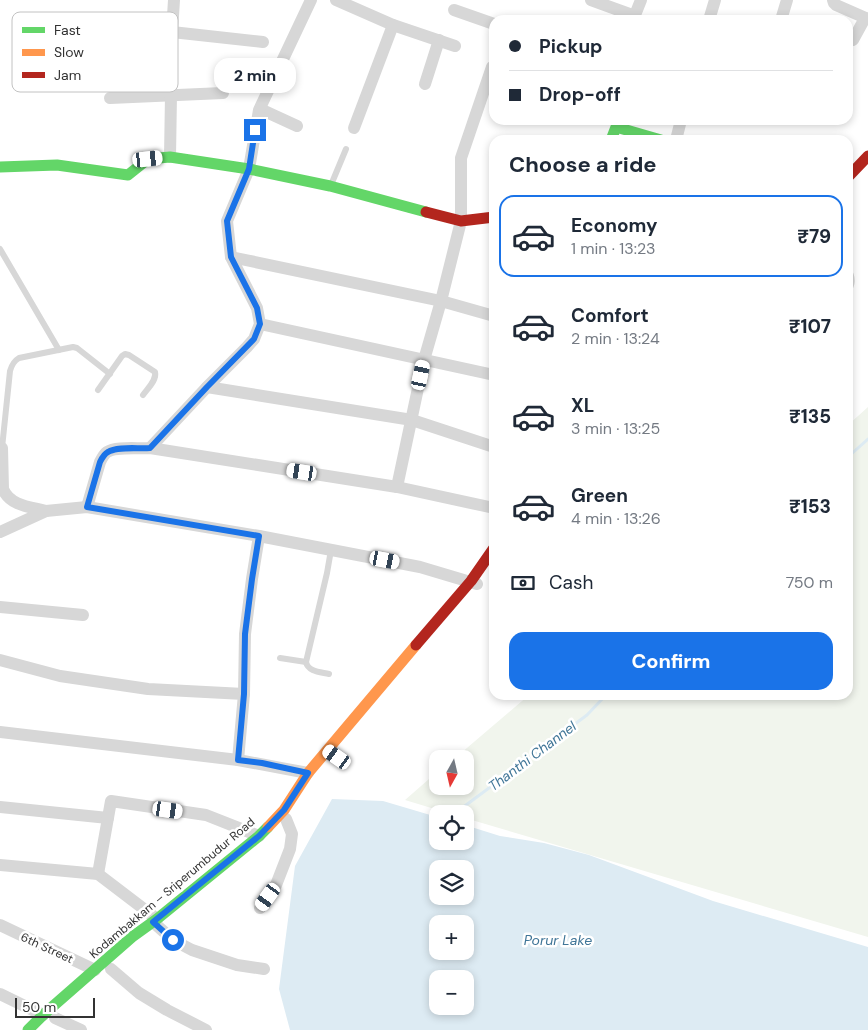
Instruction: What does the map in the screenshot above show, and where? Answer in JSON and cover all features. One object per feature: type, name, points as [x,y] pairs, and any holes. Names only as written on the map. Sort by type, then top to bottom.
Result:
[{"type":"main road","points":[[620,125],[647,135]]},
{"type":"main road","points":[[853,159],[865,152]]},
{"type":"main road","points":[[853,170],[865,152]]},
{"type":"main road","points":[[0,167],[57,165],[128,175],[148,159],[170,157],[249,169],[330,186],[461,221],[489,218]]},
{"type":"main road","name":"Kodambakkam – Sriperumbudur Road","points":[[368,720],[475,583],[489,557]]},
{"type":"main road","name":"Kodambakkam – Sriperumbudur Road","points":[[28,1030],[111,969],[135,948],[157,923],[259,836],[284,810],[489,568]]},
{"type":"main road","name":"Kodambakkam – Sriperumbudur Road","points":[[43,1030],[49,1016],[95,970],[132,937],[157,923],[265,842],[286,819],[312,777]]},
{"type":"street","points":[[150,448],[254,339],[260,324],[257,308],[231,257],[227,221],[249,169],[260,109],[311,0]]},
{"type":"street","points":[[336,0],[393,25],[455,46]]},
{"type":"street","points":[[591,0],[627,15]]},
{"type":"street","points":[[635,15],[641,0]]},
{"type":"street","points":[[710,15],[715,0]]},
{"type":"street","points":[[782,15],[787,0]]},
{"type":"street","points":[[833,0],[834,3],[867,18],[853,40]]},
{"type":"street","points":[[454,10],[489,22]]},
{"type":"street","points":[[354,128],[393,25]]},
{"type":"street","points":[[178,33],[263,42]]},
{"type":"street","points":[[425,84],[439,40]]},
{"type":"street","points":[[397,487],[424,360],[461,221],[461,158],[489,77]]},
{"type":"street","points":[[110,98],[223,93]]},
{"type":"street","points":[[170,157],[171,94]]},
{"type":"street","points":[[260,109],[297,126]]},
{"type":"street","points":[[231,257],[441,301],[489,315]]},
{"type":"street","points":[[260,324],[489,374]]},
{"type":"street","points":[[207,387],[412,420],[489,445]]},
{"type":"street","points":[[1,448],[3,489],[6,494],[15,502],[46,511]]},
{"type":"street","points":[[87,507],[100,462],[108,451],[150,448],[397,487],[489,507]]},
{"type":"street","points":[[0,532],[46,511],[87,507],[259,536],[420,567],[475,583]]},
{"type":"street","points":[[238,760],[244,694],[245,634],[259,536]]},
{"type":"street","points":[[0,607],[83,615]]},
{"type":"street","points":[[0,660],[60,676],[148,690],[244,694]]},
{"type":"street","points":[[0,732],[262,763],[312,777]]},
{"type":"street","points":[[98,874],[111,802],[206,815],[259,836]]},
{"type":"street","points":[[0,807],[108,818]]},
{"type":"street","points":[[260,908],[276,885],[290,849],[292,834],[286,819]]},
{"type":"street","points":[[0,865],[98,874],[157,923],[173,940],[192,950],[238,965],[264,969]]},
{"type":"street","name":"6th Street","points":[[0,925],[95,970]]},
{"type":"street","points":[[111,969],[139,993],[206,1030]]},
{"type":"street","points":[[0,994],[81,1030]]},
{"type":"lane","points":[[330,186],[346,149]]},
{"type":"lane","points":[[0,249],[59,350]]},
{"type":"lane","points":[[1,448],[10,371],[13,363],[19,358],[73,347],[77,348],[110,374]]},
{"type":"lane","points":[[98,390],[122,356],[126,354],[132,356],[156,374],[143,395]]},
{"type":"lane","points":[[329,674],[309,669],[306,666],[306,662],[331,550]]},
{"type":"lane","points":[[280,658],[306,662]]},
{"type":"shaded area","points":[[868,407],[868,937],[474,821],[474,805],[429,805],[429,807],[405,800],[429,779],[429,795],[474,795],[474,750],[465,750],[523,700],[853,700],[853,420]]},
{"type":"water","name":"Porur Lake","points":[[332,799],[383,801],[429,815],[429,850],[474,850],[474,828],[500,836],[544,843],[589,855],[713,901],[868,947],[868,1030],[290,1030],[279,989],[295,866]]},
{"type":"waterway","name":"Thanthi Channel","points":[[853,452],[868,439]]},
{"type":"waterway","name":"Thanthi Channel","points":[[466,805],[587,715],[601,700]]},
{"type":"traffic: fast","points":[[613,135],[616,127],[644,135]]},
{"type":"traffic: fast","points":[[0,167],[57,165],[128,175],[148,159],[170,157],[249,169],[330,186],[426,212]]},
{"type":"traffic: fast","points":[[28,1030],[132,937],[157,919],[268,827]]},
{"type":"traffic: slow","points":[[268,827],[284,810],[308,773],[416,645]]},
{"type":"traffic: jam","points":[[853,172],[868,156]]},
{"type":"traffic: jam","points":[[426,212],[461,221],[489,218]]},
{"type":"traffic: jam","points":[[416,645],[471,581],[489,555]]},
{"type":"route","points":[[173,940],[153,922],[259,836],[284,810],[308,773],[238,760],[244,694],[245,634],[259,536],[87,507],[103,456],[108,451],[115,449],[150,448],[247,347],[257,333],[260,324],[259,315],[231,257],[227,221],[249,169],[255,130]]}]
